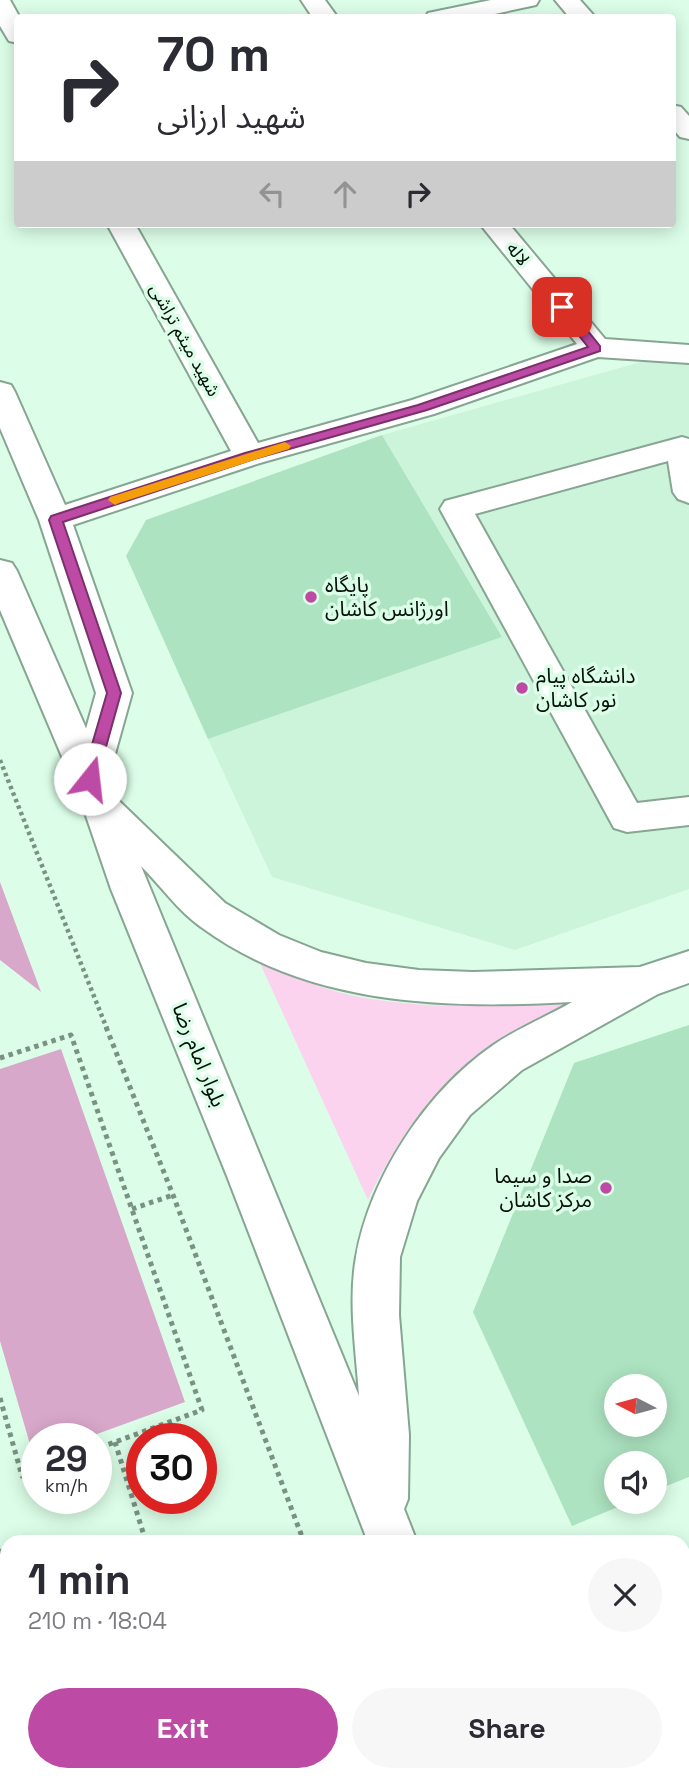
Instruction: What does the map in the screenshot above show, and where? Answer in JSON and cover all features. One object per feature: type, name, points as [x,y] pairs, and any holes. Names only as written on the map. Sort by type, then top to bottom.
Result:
[{"type":"street","points":[[457,14],[527,0]]},
{"type":"street","points":[[567,0],[580,14]]},
{"type":"street","points":[[0,3],[14,29]]},
{"type":"street","points":[[676,117],[689,131]]},
{"type":"street","name":"شهید میثم تراشی","points":[[123,228],[249,456]]},
{"type":"street","name":"لاله","points":[[497,228],[596,348]]},
{"type":"street","points":[[55,520],[249,456],[423,407],[596,348],[689,354]]},
{"type":"street","points":[[0,392],[55,520],[114,693],[95,792],[214,916],[254,942],[299,961],[349,977],[464,991],[645,982]]},
{"type":"street","points":[[689,492],[686,450],[456,509],[627,818],[689,811]]},
{"type":"street","name":"بلوار امام رضا","points":[[0,571],[95,792],[130,889],[389,1530]]},
{"type":"street","points":[[0,589],[25,630]]},
{"type":"street","points":[[389,1530],[376,1315],[378,1257],[396,1197],[424,1145],[455,1102],[507,1058],[645,982],[689,967]]},
{"type":"path","points":[[0,760],[173,1195],[301,1535]]},
{"type":"path","points":[[0,1058],[71,1035],[202,1410],[112,1443]]},
{"type":"path","points":[[132,1209],[173,1195]]},
{"type":"path","points":[[0,1398],[21,1472]]},
{"type":"path","points":[[115,1442],[144,1535]]},
{"type":"shaded area","name":"دانشگاه پیام نور کاشان","points":[[651,359],[689,361],[689,889],[515,950],[272,877],[208,739],[502,637],[382,435]]},
{"type":"shaded area","points":[[0,882],[41,992],[0,960]]},
{"type":"shaded area","points":[[259,961],[338,992],[379,1000],[468,1006],[587,997],[510,1033],[486,1048],[449,1079],[403,1137],[368,1200]]},
{"type":"shaded area","points":[[61,1049],[185,1402],[112,1429],[112,1423],[24,1423],[0,1341],[0,1069]]},
{"type":"building","name":"پایگاه اورژانس کاشان","points":[[382,435],[502,637],[208,739],[126,556],[146,520]]},
{"type":"building","name":"صدا و سیما مرکز کاشان","points":[[689,1025],[689,1477],[667,1486],[667,1451],[604,1451],[604,1513],[572,1526],[473,1312],[574,1063]]},
{"type":"slow traffic","points":[[115,500],[285,446]]},
{"type":"place","name":"پایگاه اورژانس کاشان","points":[[311,597]]},
{"type":"place","name":"دانشگاه پیام نور کاشان","points":[[522,688]]},
{"type":"place","name":"صدا و سیما مرکز کاشان","points":[[606,1188]]},
{"type":"route","points":[[90,779],[114,693],[55,520],[249,456],[423,407],[596,348],[562,307]]}]
